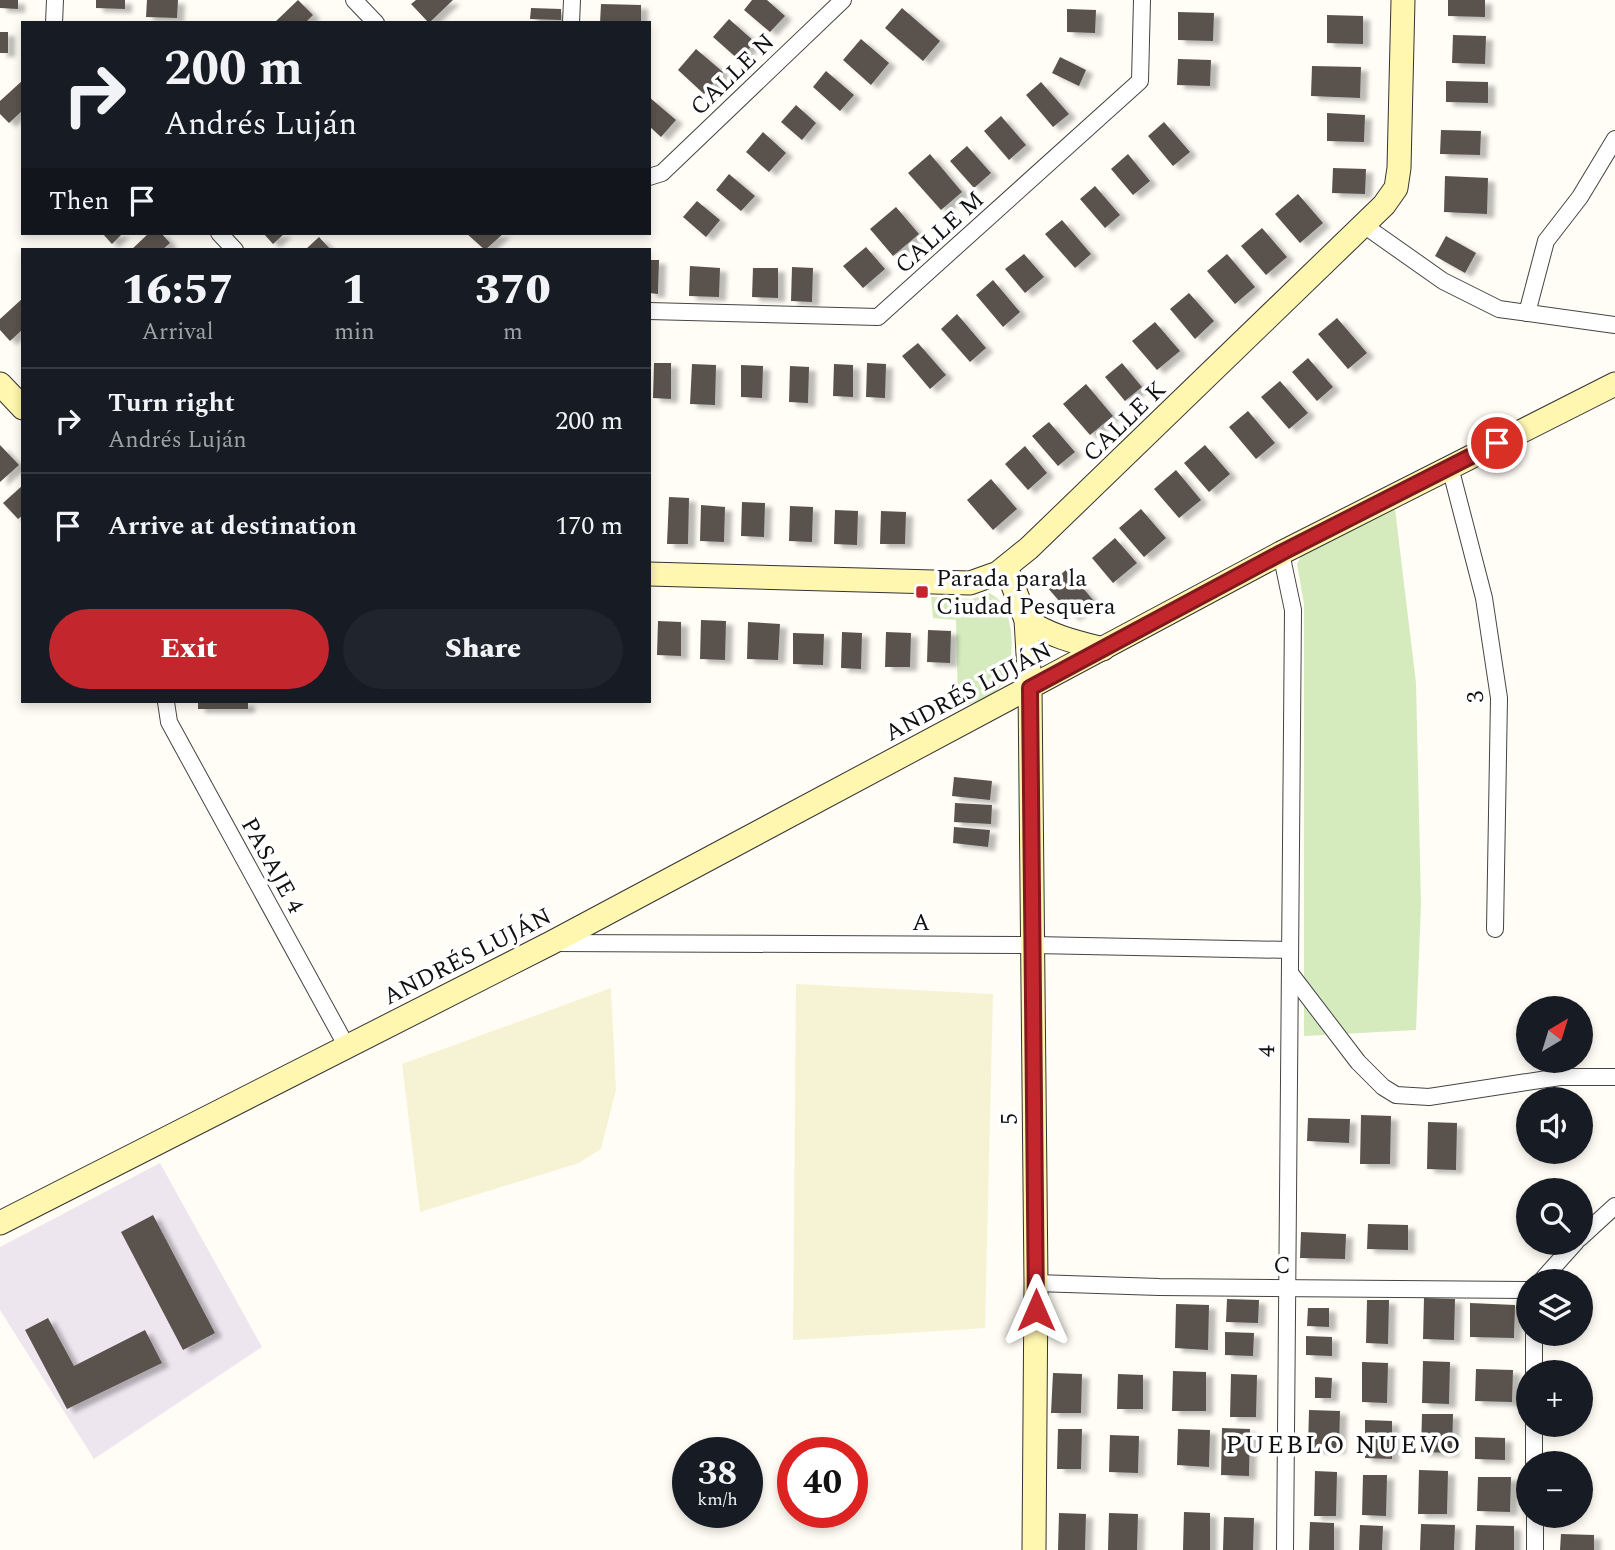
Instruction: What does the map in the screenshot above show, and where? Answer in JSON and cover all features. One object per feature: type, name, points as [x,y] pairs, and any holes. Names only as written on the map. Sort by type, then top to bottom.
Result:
[{"type":"street","points":[[54,21],[55,0]]},
{"type":"street","points":[[354,0],[374,21]]},
{"type":"street","points":[[571,21],[572,0]]},
{"type":"street","name":"CALLE N","points":[[651,176],[662,173],[842,0]]},
{"type":"street","name":"CALLE M","points":[[651,311],[878,317],[1140,81],[1142,0]]},
{"type":"street","name":"CALLE K","points":[[651,574],[970,583],[998,573],[1006,567],[1039,539],[1366,226],[1396,188],[1399,168],[1403,0]]},
{"type":"street","points":[[1527,313],[1546,241],[1580,197],[1615,139]]},
{"type":"street","points":[[1366,226],[1443,281],[1499,309],[1615,325]]},
{"type":"street","points":[[221,235],[233,248]]},
{"type":"street","points":[[0,384],[21,406]]},
{"type":"street","name":"ANDRÉS LUJÁN","points":[[0,1223],[551,943],[1281,553],[1615,384]]},
{"type":"street","name":"3","points":[[1450,467],[1484,598],[1499,698],[1495,929]]},
{"type":"street","name":"4","points":[[1281,553],[1293,610],[1285,1550]]},
{"type":"street","name":"5","points":[[1006,567],[1026,620],[1030,688],[1036,1283],[1034,1550]]},
{"type":"street","points":[[1026,620],[1058,637],[1103,649]]},
{"type":"street","name":"PASAJE 4","points":[[166,703],[169,722],[347,1047]]},
{"type":"street","name":"A","points":[[551,943],[1034,945],[1290,950]]},
{"type":"street","points":[[1290,973],[1359,1062],[1383,1087],[1396,1095],[1429,1097],[1560,1077],[1615,1077]]},
{"type":"street","points":[[1593,1226],[1615,1206]]},
{"type":"street","points":[[1552,1269],[1564,1255]]},
{"type":"street","name":"C","points":[[1036,1283],[1516,1290]]},
{"type":"street","points":[[1535,1528],[1535,1550]]},
{"type":"shaded area","points":[[796,984],[993,994],[985,1328],[793,1340]]},
{"type":"shaded area","points":[[611,988],[616,1090],[601,1149],[579,1163],[420,1212],[402,1064]]},
{"type":"shaded area","points":[[160,1163],[262,1347],[94,1459],[0,1310],[0,1247]]},
{"type":"green space","points":[[1395,509],[1416,683],[1421,904],[1416,1030],[1304,1036],[1304,604],[1297,564],[1303,552]]},
{"type":"green space","points":[[989,593],[998,599],[1005,609],[1009,622],[1012,636],[1010,665],[997,690],[981,700],[958,708],[956,620],[933,618],[931,597],[972,599]]},
{"type":"building","points":[[0,0],[18,0],[18,9],[0,8]]},
{"type":"building","points":[[96,0],[125,0],[125,9],[96,8]]},
{"type":"building","points":[[147,0],[178,0],[177,18],[146,17]]},
{"type":"building","points":[[298,0],[313,15],[307,21],[276,21]]},
{"type":"building","points":[[416,0],[453,0],[431,21],[427,21],[411,4]]},
{"type":"building","points":[[752,0],[767,0],[785,16],[770,32],[744,10]]},
{"type":"building","points":[[1448,0],[1485,0],[1485,17],[1448,16]]},
{"type":"building","points":[[601,4],[641,5],[641,21],[600,21]]},
{"type":"building","points":[[531,8],[561,9],[561,20],[530,19]]},
{"type":"building","points":[[902,8],[940,41],[923,61],[885,28]]},
{"type":"building","points":[[1067,9],[1096,10],[1095,33],[1067,32]]},
{"type":"building","points":[[1178,12],[1214,13],[1213,41],[1178,40]]},
{"type":"building","points":[[1327,15],[1363,16],[1363,44],[1327,43]]},
{"type":"building","points":[[729,19],[755,42],[739,60],[713,37]]},
{"type":"building","points":[[0,32],[8,32],[8,53],[0,53]]},
{"type":"building","points":[[1453,35],[1486,36],[1485,64],[1452,63]]},
{"type":"building","points":[[861,39],[889,63],[871,85],[843,60]]},
{"type":"building","points":[[696,49],[723,72],[704,94],[678,70]]},
{"type":"building","points":[[1060,57],[1086,70],[1079,86],[1052,73]]},
{"type":"building","points":[[1178,59],[1211,60],[1210,86],[1177,85]]},
{"type":"building","points":[[1312,66],[1361,67],[1360,98],[1311,96]]},
{"type":"building","points":[[826,71],[854,95],[840,111],[813,87]]},
{"type":"building","points":[[1446,81],[1488,82],[1488,103],[1446,102]]},
{"type":"building","points":[[21,82],[21,112],[9,123],[0,114],[0,101]]},
{"type":"building","points":[[1041,82],[1069,114],[1053,127],[1026,95]]},
{"type":"building","points":[[651,99],[676,120],[661,137],[651,128]]},
{"type":"building","points":[[796,105],[816,123],[802,140],[781,122]]},
{"type":"building","points":[[1327,113],[1365,115],[1364,142],[1327,141]]},
{"type":"building","points":[[1001,116],[1026,145],[1009,160],[984,131]]},
{"type":"building","points":[[1164,122],[1190,152],[1173,166],[1148,136]]},
{"type":"building","points":[[1441,130],[1481,131],[1480,155],[1440,154]]},
{"type":"building","points":[[763,132],[786,153],[769,172],[746,152]]},
{"type":"building","points":[[967,146],[991,173],[974,188],[950,161]]},
{"type":"building","points":[[930,154],[962,192],[941,210],[908,173]]},
{"type":"building","points":[[1128,154],[1150,181],[1133,195],[1111,169]]},
{"type":"building","points":[[1333,168],[1366,169],[1365,194],[1332,193]]},
{"type":"building","points":[[729,174],[755,196],[741,211],[716,190]]},
{"type":"building","points":[[1445,176],[1488,178],[1487,214],[1444,212]]},
{"type":"building","points":[[1095,186],[1120,215],[1105,228],[1080,199]]},
{"type":"building","points":[[1298,194],[1323,223],[1300,243],[1275,214]]},
{"type":"building","points":[[697,201],[720,220],[706,237],[683,217]]},
{"type":"building","points":[[896,207],[919,234],[893,256],[870,229]]},
{"type":"building","points":[[1062,220],[1091,254],[1075,268],[1045,234]]},
{"type":"building","points":[[1262,228],[1287,257],[1266,275],[1241,246]]},
{"type":"building","points":[[104,235],[121,235],[112,244]]},
{"type":"building","points":[[147,235],[163,235],[170,243],[164,248],[133,248]]},
{"type":"building","points":[[265,235],[283,235],[273,244]]},
{"type":"building","points":[[468,235],[502,235],[487,248],[483,248]]},
{"type":"building","points":[[1446,236],[1476,253],[1465,273],[1435,256]]},
{"type":"building","points":[[319,237],[329,248],[307,248]]},
{"type":"building","points":[[866,247],[885,269],[863,288],[843,266]]},
{"type":"building","points":[[1024,254],[1044,277],[1025,293],[1005,269]]},
{"type":"building","points":[[1227,254],[1255,287],[1235,304],[1207,271]]},
{"type":"building","points":[[651,260],[659,260],[658,294],[651,293]]},
{"type":"building","points":[[690,266],[720,268],[719,297],[689,296]]},
{"type":"building","points":[[792,267],[813,268],[812,302],[791,301]]},
{"type":"building","points":[[753,268],[778,268],[778,298],[752,297]]},
{"type":"building","points":[[993,280],[1020,312],[1003,327],[976,295]]},
{"type":"building","points":[[1189,293],[1214,321],[1195,339],[1170,309]]},
{"type":"building","points":[[21,300],[21,331],[10,341],[0,330],[0,319]]},
{"type":"building","points":[[957,314],[986,348],[970,362],[941,329]]},
{"type":"building","points":[[1337,318],[1367,353],[1348,369],[1318,334]]},
{"type":"building","points":[[1155,322],[1180,351],[1157,370],[1132,341]]},
{"type":"building","points":[[918,343],[946,375],[930,389],[902,356]]},
{"type":"building","points":[[1308,358],[1333,387],[1317,401],[1292,372]]},
{"type":"building","points":[[654,363],[671,363],[671,399],[653,398]]},
{"type":"building","points":[[867,363],[886,364],[885,398],[866,397]]},
{"type":"building","points":[[1122,363],[1142,387],[1125,401],[1105,377]]},
{"type":"building","points":[[692,364],[716,365],[715,405],[690,404]]},
{"type":"building","points":[[834,364],[853,365],[853,397],[833,396]]},
{"type":"building","points":[[741,365],[763,366],[762,398],[741,397]]},
{"type":"building","points":[[790,366],[809,367],[808,403],[789,402]]},
{"type":"building","points":[[1280,381],[1308,413],[1289,429],[1261,397]]},
{"type":"building","points":[[1086,384],[1113,416],[1090,435],[1063,404]]},
{"type":"building","points":[[1248,411],[1275,443],[1256,459],[1229,427]]},
{"type":"building","points":[[1049,422],[1075,452],[1058,466],[1032,436]]},
{"type":"building","points":[[0,445],[19,465],[0,482]]},
{"type":"building","points":[[1205,445],[1230,474],[1209,492],[1184,463]]},
{"type":"building","points":[[1025,446],[1047,473],[1028,490],[1005,464]]},
{"type":"building","points":[[1176,470],[1201,500],[1179,518],[1154,489]]},
{"type":"building","points":[[991,479],[1017,509],[993,530],[967,500]]},
{"type":"building","points":[[21,487],[21,517],[18,519],[3,503]]},
{"type":"building","points":[[669,497],[689,498],[688,544],[667,544]]},
{"type":"building","points":[[742,502],[765,503],[764,537],[741,536]]},
{"type":"building","points":[[701,505],[725,507],[724,542],[700,541]]},
{"type":"building","points":[[790,506],[813,507],[812,542],[789,541]]},
{"type":"building","points":[[1141,509],[1166,538],[1144,557],[1119,528]]},
{"type":"building","points":[[835,510],[858,511],[857,545],[834,544]]},
{"type":"building","points":[[881,511],[906,512],[905,544],[880,544]]},
{"type":"building","points":[[1115,538],[1137,563],[1113,583],[1092,558]]},
{"type":"building","points":[[1067,569],[1093,600],[1073,617],[1047,587]]},
{"type":"building","points":[[701,620],[726,621],[725,660],[700,659]]},
{"type":"building","points":[[658,621],[681,622],[681,656],[657,655]]},
{"type":"building","points":[[748,622],[780,624],[778,660],[747,659]]},
{"type":"building","points":[[928,630],[951,631],[950,663],[927,662]]},
{"type":"building","points":[[842,632],[862,633],[861,669],[841,668]]},
{"type":"building","points":[[886,632],[911,633],[910,667],[885,667]]},
{"type":"building","points":[[793,633],[824,634],[823,665],[793,664]]},
{"type":"building","points":[[198,703],[248,703],[248,709],[198,709]]},
{"type":"building","points":[[954,777],[992,781],[990,800],[952,796]]},
{"type":"building","points":[[955,803],[992,805],[991,824],[954,822]]},
{"type":"building","points":[[954,827],[990,830],[988,847],[953,843]]},
{"type":"building","points":[[1361,1115],[1391,1116],[1390,1164],[1360,1164]]},
{"type":"building","points":[[1308,1118],[1350,1119],[1349,1143],[1307,1141]]},
{"type":"building","points":[[1428,1122],[1457,1123],[1456,1170],[1427,1169]]},
{"type":"building","points":[[153,1215],[215,1333],[183,1350],[121,1232]]},
{"type":"building","points":[[1368,1224],[1408,1225],[1408,1250],[1367,1249]]},
{"type":"building","points":[[1301,1232],[1346,1234],[1345,1259],[1300,1258]]},
{"type":"building","points":[[1424,1298],[1455,1299],[1454,1340],[1423,1339]]},
{"type":"building","points":[[1227,1299],[1259,1300],[1258,1323],[1226,1322]]},
{"type":"building","points":[[1367,1300],[1389,1300],[1388,1344],[1366,1343]]},
{"type":"building","points":[[1470,1303],[1515,1305],[1514,1338],[1470,1337]]},
{"type":"building","points":[[1176,1304],[1209,1305],[1208,1350],[1175,1348]]},
{"type":"building","points":[[1308,1308],[1329,1308],[1329,1327],[1307,1326]]},
{"type":"building","points":[[48,1318],[74,1366],[145,1330],[162,1363],[67,1409],[25,1330]]},
{"type":"building","points":[[1225,1332],[1254,1333],[1253,1356],[1225,1355]]},
{"type":"building","points":[[1306,1336],[1332,1337],[1332,1356],[1306,1355]]},
{"type":"building","points":[[1423,1361],[1450,1362],[1449,1404],[1422,1403]]},
{"type":"building","points":[[1362,1362],[1388,1363],[1387,1403],[1362,1402]]},
{"type":"building","points":[[1476,1369],[1513,1370],[1512,1402],[1475,1401]]},
{"type":"building","points":[[1173,1371],[1206,1372],[1206,1411],[1172,1411]]},
{"type":"building","points":[[1053,1373],[1082,1374],[1081,1413],[1051,1413]]},
{"type":"building","points":[[1118,1374],[1143,1375],[1143,1409],[1117,1409]]},
{"type":"building","points":[[1231,1374],[1257,1375],[1256,1417],[1230,1417]]},
{"type":"building","points":[[1315,1377],[1332,1378],[1331,1398],[1315,1398]]},
{"type":"building","points":[[1309,1410],[1340,1411],[1339,1450],[1308,1449]]},
{"type":"building","points":[[1422,1414],[1453,1414],[1452,1453],[1421,1452]]},
{"type":"building","points":[[1365,1420],[1392,1421],[1392,1459],[1365,1458]]},
{"type":"building","points":[[1222,1428],[1250,1429],[1249,1476],[1221,1475]]},
{"type":"building","points":[[1058,1429],[1082,1429],[1081,1469],[1057,1469]]},
{"type":"building","points":[[1178,1429],[1210,1430],[1209,1467],[1177,1465]]},
{"type":"building","points":[[1110,1435],[1139,1436],[1138,1473],[1109,1472]]},
{"type":"building","points":[[1475,1437],[1505,1438],[1505,1460],[1475,1459]]},
{"type":"building","points":[[1419,1470],[1448,1471],[1447,1514],[1418,1514]]},
{"type":"building","points":[[1315,1471],[1337,1472],[1336,1516],[1314,1516]]},
{"type":"building","points":[[1363,1475],[1387,1475],[1386,1516],[1362,1515]]},
{"type":"building","points":[[1478,1477],[1511,1477],[1510,1512],[1477,1511]]},
{"type":"building","points":[[1184,1512],[1210,1513],[1210,1550],[1183,1550]]},
{"type":"building","points":[[1059,1513],[1086,1514],[1085,1550],[1058,1550]]},
{"type":"building","points":[[1109,1513],[1138,1514],[1137,1550],[1108,1550]]},
{"type":"building","points":[[1224,1517],[1254,1518],[1253,1550],[1223,1550]]},
{"type":"building","points":[[1310,1522],[1334,1523],[1334,1550],[1309,1550]]},
{"type":"building","points":[[1421,1524],[1455,1525],[1454,1550],[1420,1550]]},
{"type":"building","points":[[1360,1525],[1383,1526],[1382,1550],[1359,1550]]},
{"type":"building","points":[[1476,1525],[1514,1526],[1514,1550],[1475,1550]]},
{"type":"building","points":[[1561,1534],[1594,1535],[1594,1550],[1560,1550]]},
{"type":"place","name":"Parada para la Ciudad Pesquera","points":[[922,592]]},
{"type":"district","name":"PUEBLO NUEVO","points":[[1344,1444]]},
{"type":"route","points":[[1036,1310],[1030,688],[1281,553],[1497,443]]}]
